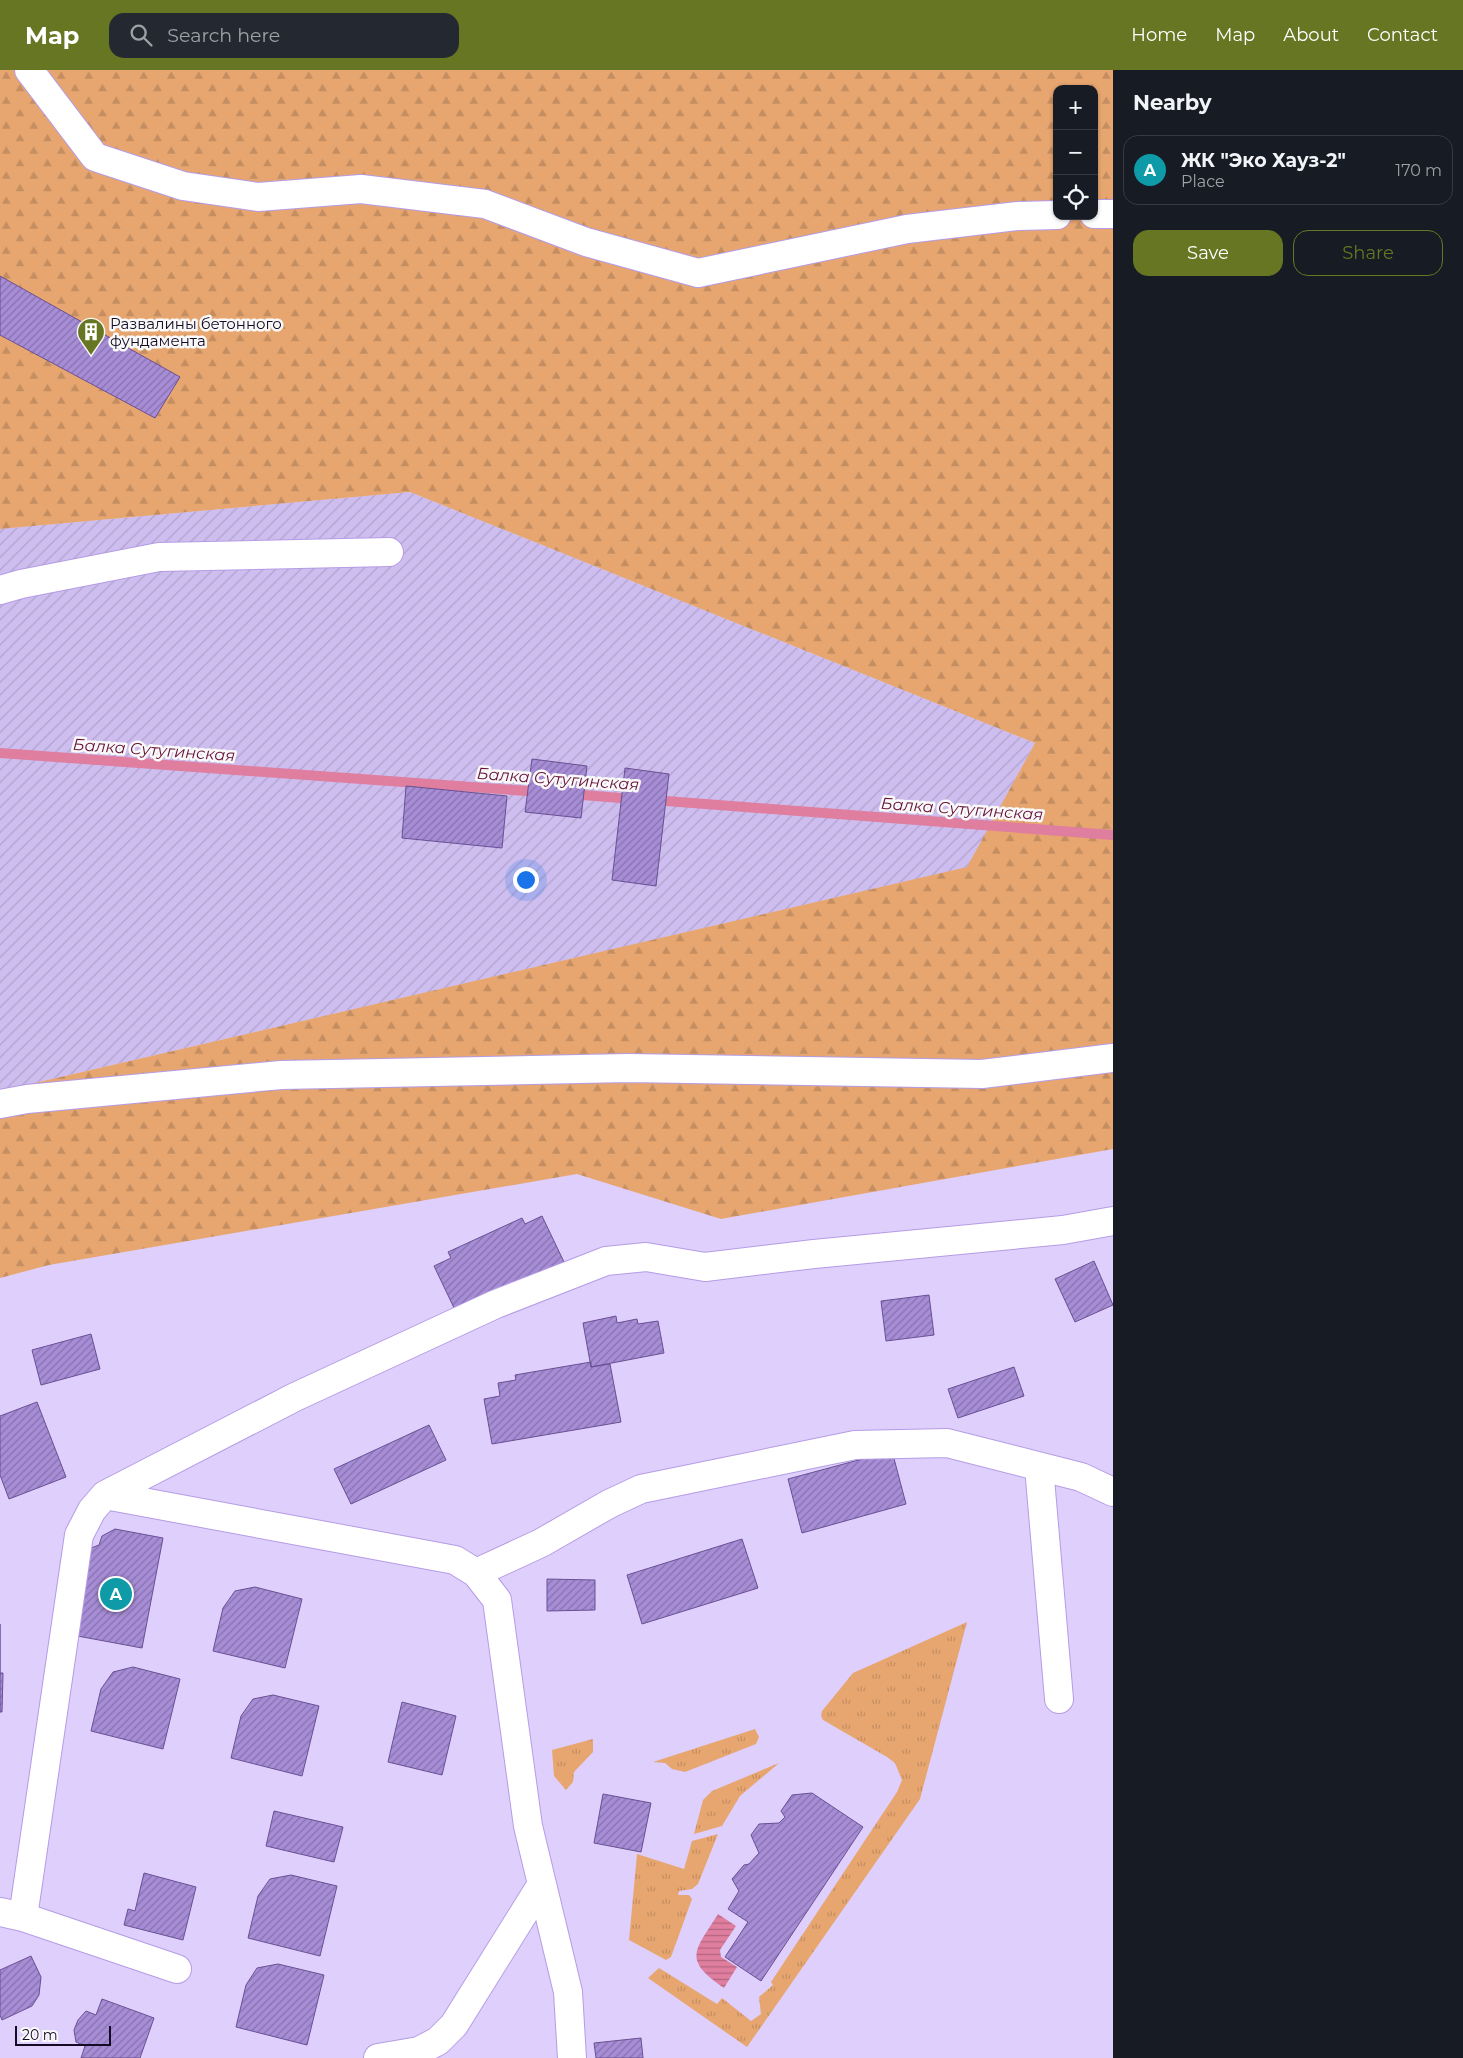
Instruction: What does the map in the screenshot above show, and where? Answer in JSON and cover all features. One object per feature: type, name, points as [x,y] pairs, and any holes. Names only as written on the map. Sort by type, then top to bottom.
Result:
[{"type":"street","points":[[29,70],[96,157],[183,186],[258,197],[361,189],[486,204],[586,242],[698,273],[907,229],[1018,216],[1053,215]]},
{"type":"street","points":[[1098,214],[1113,214]]},
{"type":"street","points":[[0,590],[21,584],[159,557],[389,552]]},
{"type":"street","points":[[0,1104],[27,1099],[280,1075],[628,1068],[982,1074],[1113,1058]]},
{"type":"street","points":[[177,1969],[12,1915],[79,1535],[92,1510],[105,1495],[304,1393],[496,1304],[606,1261],[646,1257],[704,1267],[814,1254],[1062,1230],[1113,1221]]},
{"type":"street","points":[[476,1573],[541,1543],[609,1504],[641,1489],[856,1445],[947,1443],[1082,1477],[1113,1492]]},
{"type":"street","points":[[1038,1466],[1059,1699]]},
{"type":"street","points":[[105,1495],[455,1560],[476,1573],[497,1600],[528,1826],[568,1992],[572,2058]]},
{"type":"street","points":[[378,2058],[419,2050],[438,2041],[454,2024],[542,1884]]},
{"type":"shaded area","points":[[410,492],[1035,743],[968,867],[0,1091],[0,529]]},
{"type":"shaded area","points":[[718,1914],[736,1926],[720,1950],[721,1957],[737,1967],[724,1988],[702,1969],[698,1962],[697,1954],[703,1937]]},
{"type":"green space","points":[[0,70],[1113,70],[1113,1149],[721,1219],[577,1174],[49,1265],[0,1278],[0,1091],[967,867],[1035,743],[410,492],[0,529]]},
{"type":"green space","points":[[967,1622],[920,1799],[747,2047],[648,1978],[659,1968],[717,2004],[722,1998],[751,2021],[761,2014],[759,1997],[773,1985],[771,1982],[897,1792],[902,1780],[895,1763],[823,1720],[821,1716],[822,1711],[853,1673]]},
{"type":"green space","points":[[755,1729],[759,1737],[756,1744],[685,1772],[672,1769],[665,1763],[653,1762]]},
{"type":"green space","points":[[593,1739],[593,1752],[574,1772],[573,1782],[566,1790],[554,1776],[552,1750]]},
{"type":"green space","points":[[779,1763],[740,1796],[722,1826],[694,1834],[703,1800],[712,1791]]},
{"type":"green space","points":[[718,1834],[698,1884],[692,1889],[679,1891],[678,1895],[689,1895],[692,1899],[671,1957],[666,1960],[629,1940],[637,1854],[684,1869],[692,1841]]},
{"type":"building","name":"Развалины бетонного фундамента","points":[[0,276],[180,377],[155,418],[0,335]]},
{"type":"building","points":[[532,759],[587,766],[581,818],[525,812]]},
{"type":"building","points":[[625,768],[669,774],[656,886],[612,880]]},
{"type":"building","points":[[406,786],[507,796],[502,848],[402,838]]},
{"type":"building","points":[[542,1216],[564,1262],[456,1312],[434,1266],[451,1258],[448,1252],[522,1218],[525,1224]]},
{"type":"building","points":[[1094,1261],[1113,1305],[1075,1322],[1055,1279]]},
{"type":"building","points":[[929,1295],[934,1335],[886,1341],[881,1301]]},
{"type":"building","points":[[616,1316],[617,1323],[637,1319],[638,1324],[658,1321],[664,1353],[591,1367],[583,1323]]},
{"type":"building","points":[[91,1334],[100,1369],[41,1385],[32,1350]]},
{"type":"building","points":[[591,1362],[591,1367],[610,1364],[621,1422],[492,1444],[484,1399],[500,1396],[498,1383],[516,1380],[515,1375]]},
{"type":"building","points":[[1014,1367],[1024,1396],[958,1418],[948,1389]]},
{"type":"building","points":[[37,1402],[66,1477],[9,1499],[0,1475],[0,1416]]},
{"type":"building","points":[[429,1425],[446,1460],[351,1504],[334,1469]]},
{"type":"building","points":[[892,1451],[906,1504],[802,1533],[788,1479]]},
{"type":"building","points":[[115,1529],[163,1538],[142,1648],[72,1635],[91,1548],[99,1545],[102,1536]]},
{"type":"building","points":[[742,1539],[758,1588],[642,1624],[627,1575]]},
{"type":"building","points":[[547,1579],[595,1580],[595,1610],[547,1611]]},
{"type":"building","points":[[255,1587],[302,1599],[285,1668],[213,1651],[223,1608],[235,1591]]},
{"type":"building","points":[[133,1667],[180,1679],[163,1749],[91,1731],[101,1689],[113,1672]]},
{"type":"building","points":[[0,1673],[3,1673],[2,1712],[0,1712]]},
{"type":"building","points":[[273,1695],[319,1706],[302,1776],[231,1758],[241,1716],[253,1699]]},
{"type":"building","points":[[402,1702],[456,1716],[442,1775],[388,1762]]},
{"type":"building","points":[[812,1793],[863,1827],[761,1981],[725,1957],[748,1922],[728,1909],[739,1891],[732,1879],[744,1865],[749,1864],[759,1853],[751,1835],[759,1824],[779,1823],[785,1817],[781,1811],[792,1795]]},
{"type":"building","points":[[603,1794],[651,1803],[641,1852],[594,1843]]},
{"type":"building","points":[[274,1811],[343,1827],[334,1862],[266,1846]]},
{"type":"building","points":[[144,1873],[196,1887],[183,1940],[124,1925],[128,1909],[135,1911]]},
{"type":"building","points":[[291,1875],[337,1886],[320,1956],[248,1938],[258,1896],[270,1879]]},
{"type":"building","points":[[31,1956],[41,1977],[39,1995],[32,2006],[2,2020],[0,2015],[0,1970]]},
{"type":"building","points":[[278,1964],[324,1975],[307,2045],[236,2027],[246,1985],[257,1968]]},
{"type":"building","points":[[102,1999],[154,2018],[140,2058],[81,2058],[85,2046],[76,2042],[74,2030],[78,2020],[86,2011],[96,2015]]},
{"type":"building","points":[[641,2038],[643,2058],[596,2058],[594,2043]]},
{"type":"waterway","name":"Балка Сутугинская","points":[[0,753],[541,792]]},
{"type":"waterway","name":"Балка Сутугинская","points":[[570,794],[633,799]]},
{"type":"waterway","name":"Балка Сутугинская","points":[[653,800],[1113,835]]},
{"type":"place","name":"Развалины бетонного фундамента","points":[[91,356]]},
{"type":"place","name":"ЖК \"Эко Хауз-2\"","points":[[116,1594]]}]
